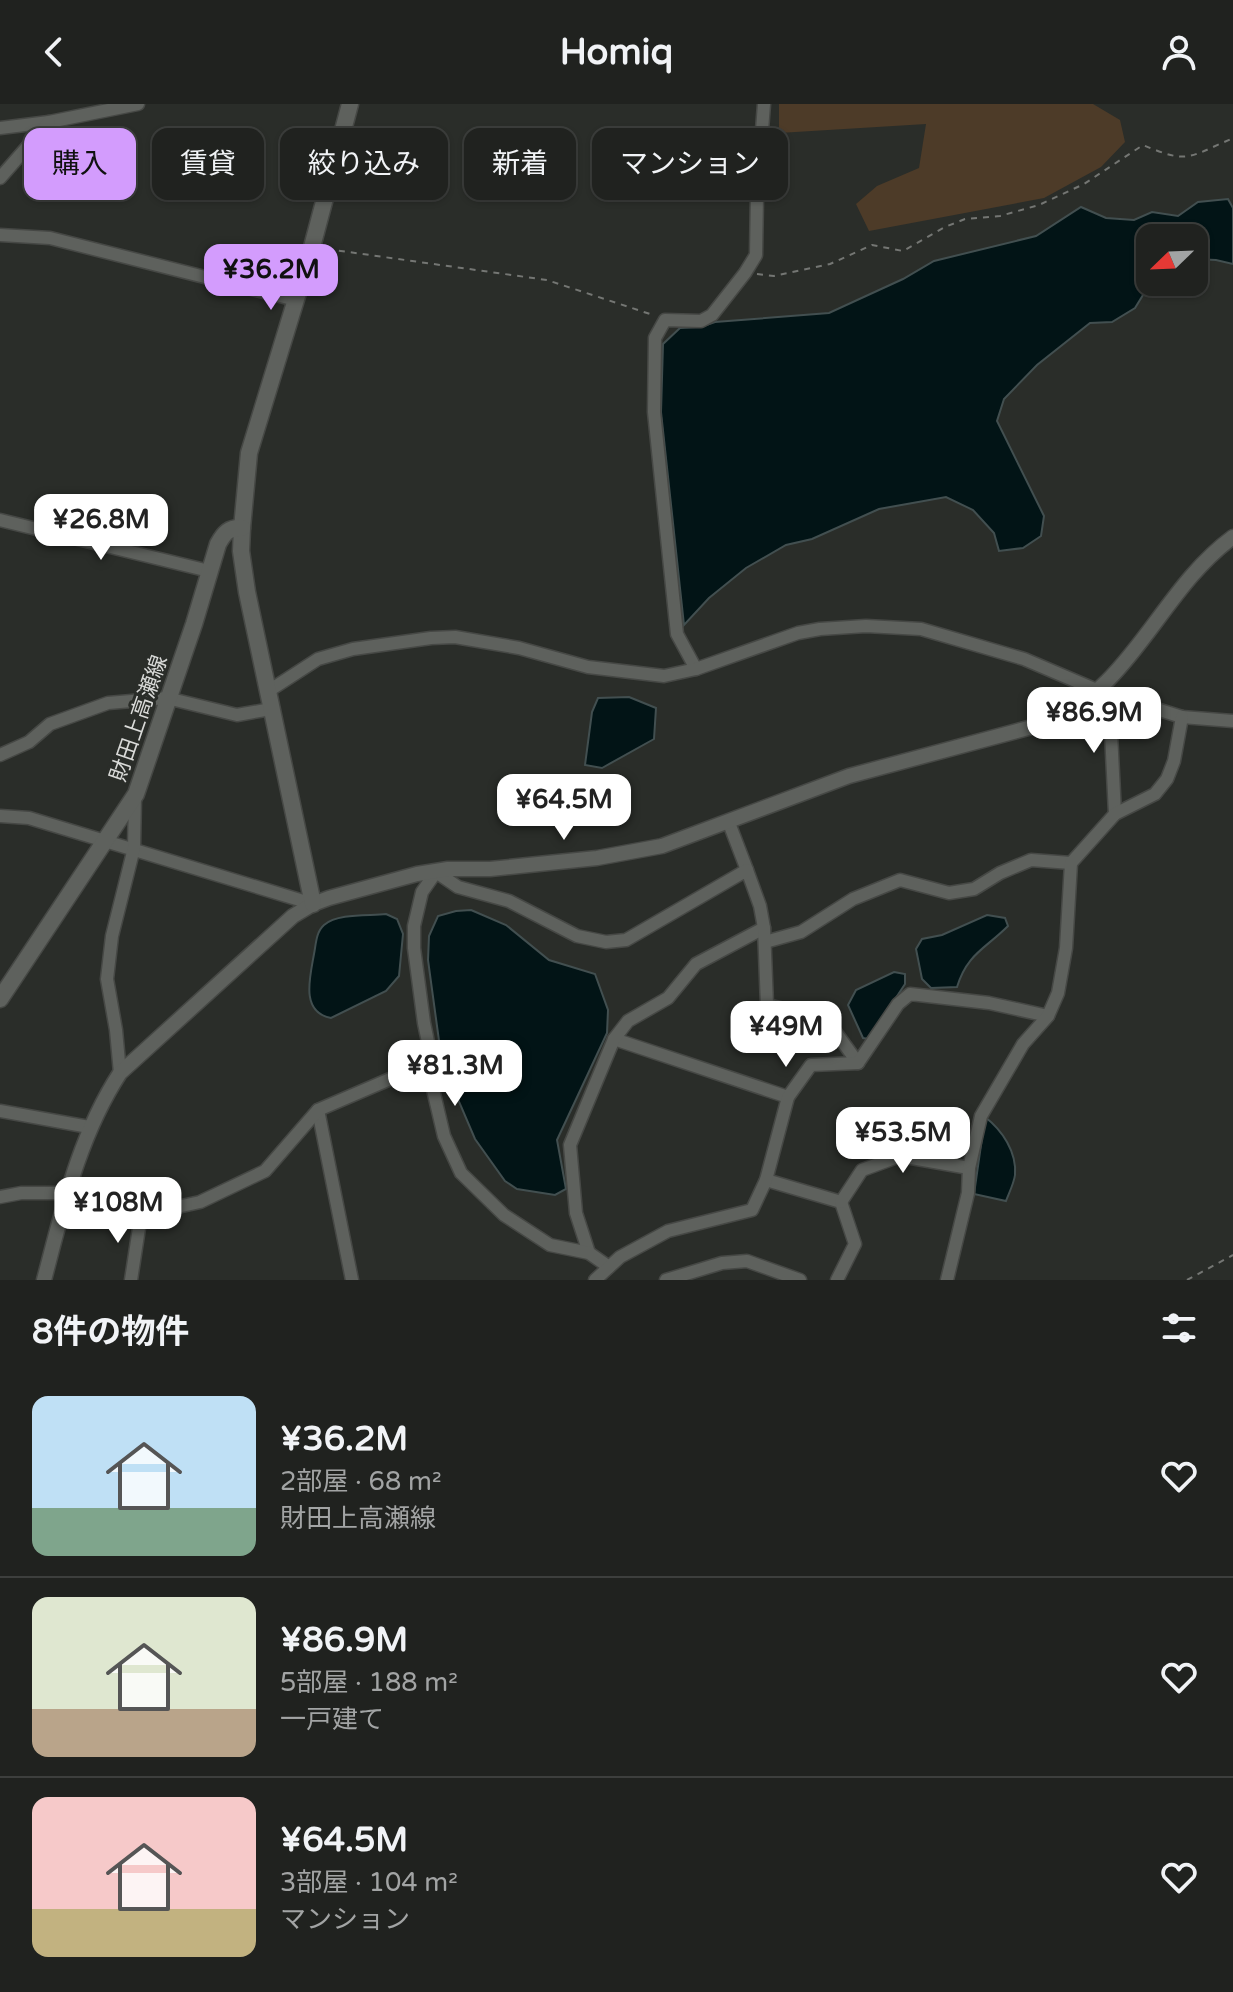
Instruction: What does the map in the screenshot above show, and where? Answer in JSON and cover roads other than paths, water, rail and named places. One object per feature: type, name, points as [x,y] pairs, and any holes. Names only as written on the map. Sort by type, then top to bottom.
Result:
[{"type":"main road","points":[[313,904],[247,592],[241,551],[242,528],[249,453],[312,247],[350,104]]},
{"type":"main road","name":"財田上高瀬線","points":[[0,999],[136,794],[223,534],[233,527],[242,528]]},
{"type":"street","points":[[0,128],[49,122],[138,104]]},
{"type":"street","points":[[696,669],[677,634],[654,412],[655,338],[665,320],[701,321],[712,315],[756,255],[764,104]]},
{"type":"street","points":[[0,178],[49,122]]},
{"type":"street","points":[[0,235],[50,238],[296,300]]},
{"type":"street","points":[[0,520],[209,571]]},
{"type":"street","points":[[44,1280],[89,1127],[120,1073],[293,916],[313,904],[363,887],[448,869],[490,869],[662,846],[849,776],[1067,715],[1099,691],[1119,670],[1191,576],[1211,554],[1233,537]]},
{"type":"street","points":[[0,755],[29,742],[50,724],[108,703],[167,698],[237,715],[269,700],[318,659],[353,649],[455,637],[519,648],[588,667],[664,676],[696,669],[798,633],[866,626],[921,629],[1024,659],[1099,691],[1182,717],[1233,721]]},
{"type":"street","points":[[1099,691],[1111,733],[1115,814]]},
{"type":"street","points":[[947,1280],[968,1193],[969,1168],[981,1116],[1023,1044],[1048,1016],[1058,993],[1066,948],[1071,863],[1115,814],[1155,794],[1167,779],[1174,761],[1182,717]]},
{"type":"street","points":[[120,1073],[107,979],[112,936],[134,848],[136,794]]},
{"type":"street","points":[[0,816],[29,818],[313,904]]},
{"type":"street","points":[[729,823],[760,906],[765,942],[767,1005],[826,1019],[858,1063]]},
{"type":"street","points":[[765,942],[801,932],[853,899],[900,880],[949,893],[974,889],[1000,873],[1031,860],[1071,863]]},
{"type":"street","points":[[436,872],[458,887],[509,901],[577,936],[606,942],[626,940],[747,870]]},
{"type":"street","points":[[436,872],[422,892],[414,926],[420,998],[432,1061],[431,1081],[444,1136],[461,1173],[504,1215],[550,1245],[589,1253],[609,1267]]},
{"type":"street","points":[[589,1253],[576,1213],[570,1145],[614,1039],[628,1021],[668,998],[696,964],[764,928]]},
{"type":"street","points":[[858,1063],[898,1004],[910,994],[989,1003],[1048,1016]]},
{"type":"street","points":[[614,1039],[788,1097]]},
{"type":"street","points":[[0,1197],[21,1193],[68,1193],[141,1215],[200,1202],[265,1171],[318,1110],[432,1061]]},
{"type":"street","points":[[595,1280],[620,1257],[668,1231],[752,1210],[766,1180],[788,1097],[811,1065],[858,1063]]},
{"type":"street","points":[[318,1110],[352,1280]]},
{"type":"street","points":[[0,1111],[89,1127]]},
{"type":"street","points":[[841,1202],[862,1170],[900,1156],[969,1168]]},
{"type":"street","points":[[766,1180],[841,1202]]},
{"type":"street","points":[[837,1280],[855,1244],[841,1202]]},
{"type":"street","points":[[131,1280],[141,1215]]},
{"type":"street","points":[[666,1280],[722,1263],[747,1261],[800,1280]]}]
